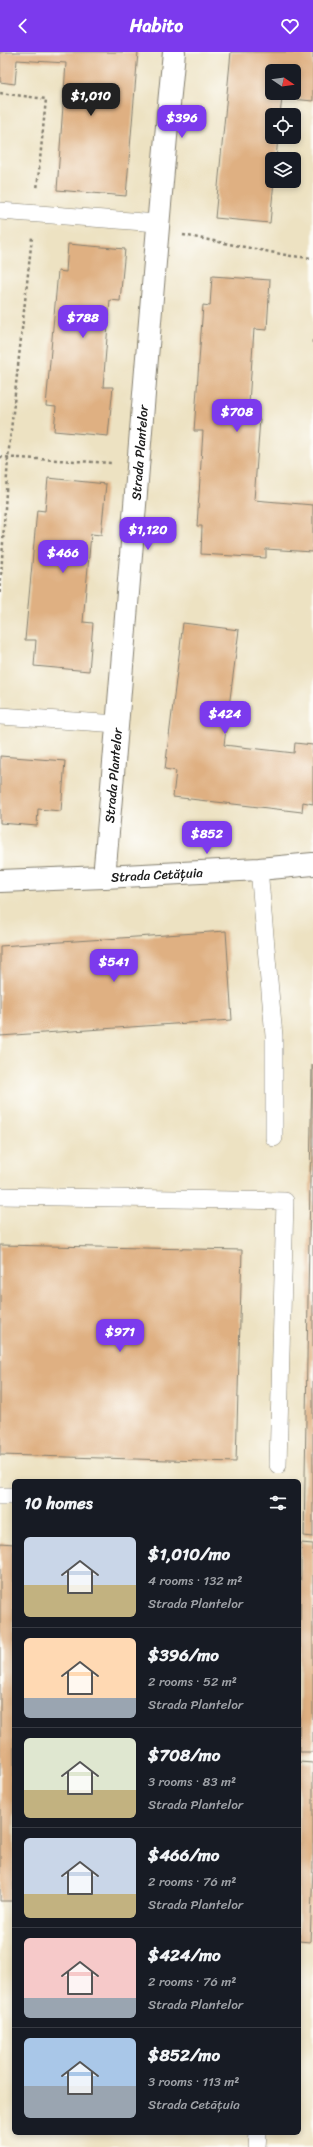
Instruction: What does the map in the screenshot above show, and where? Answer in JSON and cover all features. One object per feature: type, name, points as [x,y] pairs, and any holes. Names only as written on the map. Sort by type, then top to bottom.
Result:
[{"type":"street","name":"Strada Plantelor","points":[[104,877],[118,724],[157,228],[174,52]]},
{"type":"street","name":"Strada Cetățuia","points":[[0,881],[260,869],[313,864]]},
{"type":"lane","points":[[0,211],[157,228]]},
{"type":"lane","points":[[0,716],[118,724]]},
{"type":"lane","points":[[260,869],[274,1036],[274,1138]]},
{"type":"lane","points":[[0,1196],[285,1202],[278,1465]]},
{"type":"lane","points":[[0,1496],[12,1496]]},
{"type":"lane","points":[[257,2147],[258,2135]]},
{"type":"path","points":[[0,93],[46,99],[8,458],[0,593]]},
{"type":"path","points":[[157,228],[186,236],[291,256],[313,258]]},
{"type":"path","points":[[313,340],[313,345]]},
{"type":"path","points":[[0,457],[138,464]]},
{"type":"building","points":[[0,52],[138,52],[126,196],[57,190],[66,63],[17,60],[15,84],[0,82]]},
{"type":"building","points":[[231,52],[313,52],[313,101],[301,100],[301,64],[265,64],[265,100],[282,100],[281,108],[265,108],[265,144],[277,144],[277,152],[265,152],[265,188],[273,188],[270,223],[215,218]]},
{"type":"building","points":[[68,244],[125,249],[120,301],[110,300],[103,387],[113,387],[108,436],[54,431],[56,407],[46,406],[58,271],[66,272]]},
{"type":"building","points":[[212,276],[270,280],[267,330],[254,329],[248,418],[260,419],[254,500],[313,505],[313,552],[266,549],[266,558],[201,554],[202,526],[197,526],[203,431],[194,431],[203,305],[210,306]]},
{"type":"building","points":[[48,478],[106,484],[101,535],[91,534],[83,622],[93,623],[89,671],[34,666],[36,640],[25,640],[37,510],[45,511]]},
{"type":"building","points":[[183,623],[239,630],[224,745],[294,753],[295,743],[313,745],[313,804],[303,802],[302,812],[173,797],[176,771],[165,769]]},
{"type":"building","points":[[0,756],[65,761],[61,811],[38,809],[37,826],[0,823]]},
{"type":"building","points":[[226,931],[232,1020],[0,1036],[0,946]]},
{"type":"building","points":[[313,1065],[313,1537],[304,1536]]},
{"type":"building","points":[[0,1245],[242,1250],[236,1462],[0,1455]]},
{"type":"building","points":[[0,1543],[12,1544],[12,1901],[0,1901]]},
{"type":"building","points":[[301,1543],[313,1544],[313,1752],[301,1752]]},
{"type":"building","points":[[301,1762],[313,1763],[313,1869],[310,1942],[301,1941]]}]
